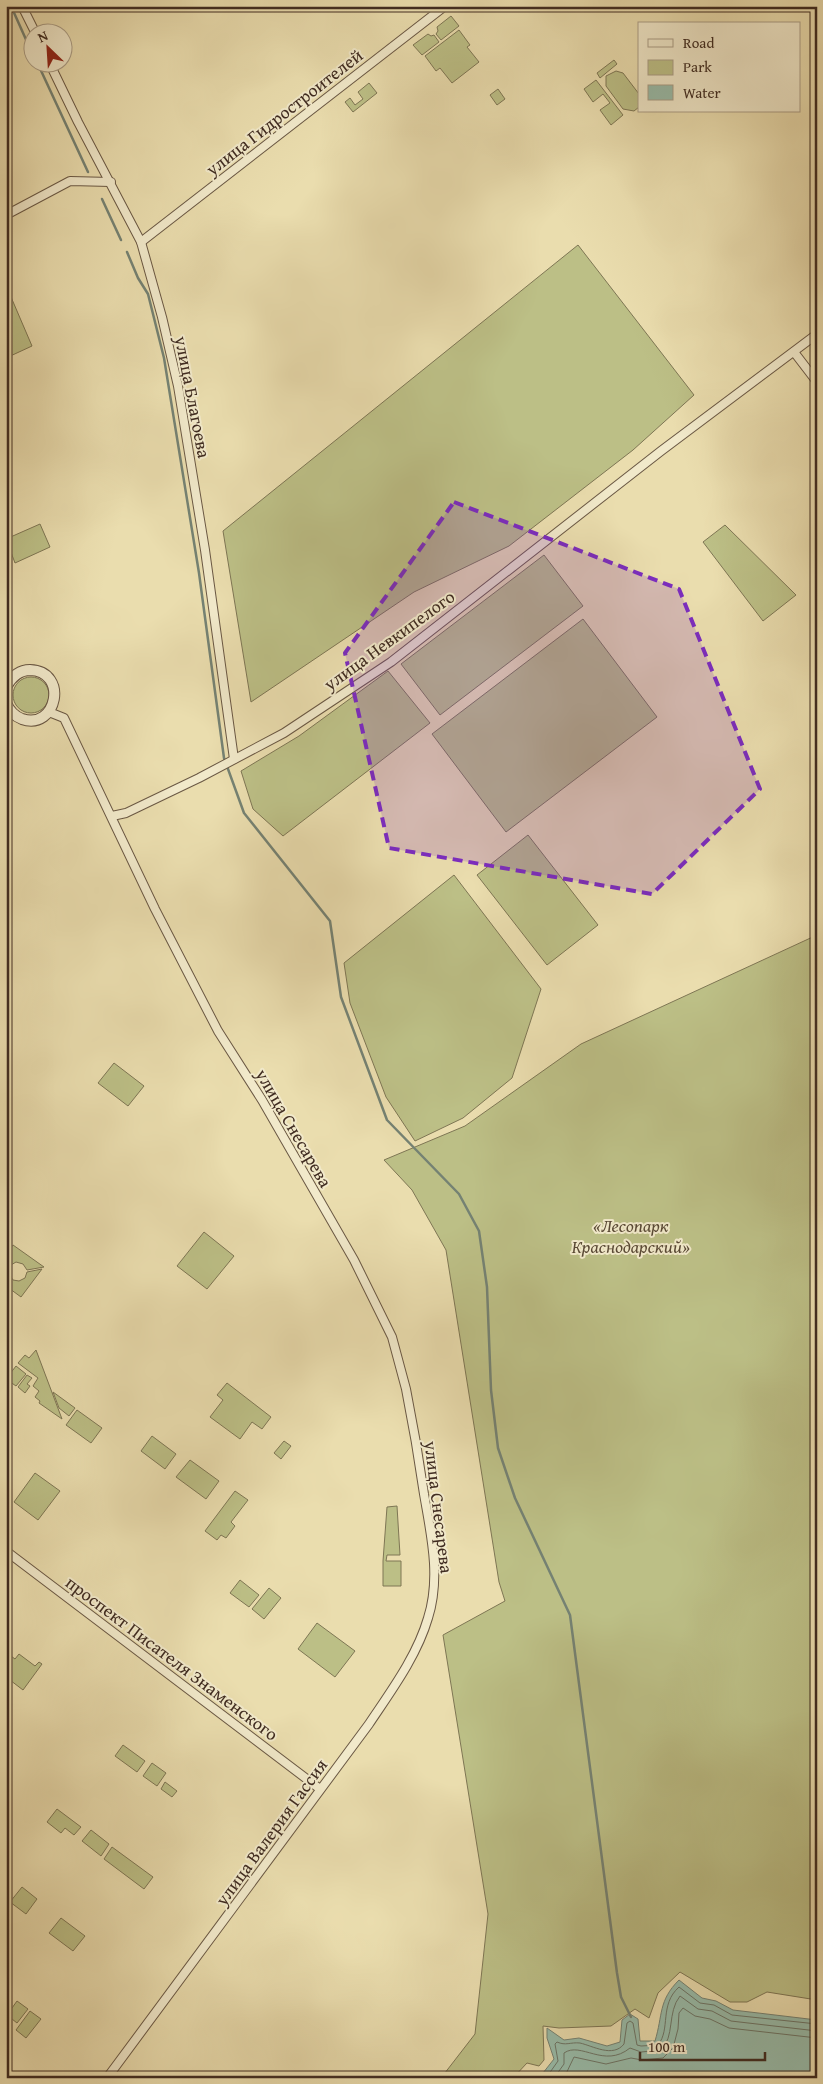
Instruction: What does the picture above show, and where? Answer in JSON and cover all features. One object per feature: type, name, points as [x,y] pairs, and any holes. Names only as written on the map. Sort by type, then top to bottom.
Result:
[{"type":"street","points":[[22,6],[30,22]]},
{"type":"street","name":"улица Гидростроителей","points":[[141,242],[445,6]]},
{"type":"street","name":"улица Благоева","points":[[54,72],[108,182],[141,242],[162,317],[178,386],[205,550],[232,761]]},
{"type":"street","points":[[6,215],[70,181],[108,182]]},
{"type":"street","name":"улица Невкипелого","points":[[112,816],[126,813],[232,761],[284,732],[391,662],[661,451],[817,334]]},
{"type":"street","points":[[794,352],[817,382]]},
{"type":"street","points":[[6,687],[12,678],[21,672],[32,670],[43,674],[51,681],[55,691],[54,702],[49,712],[44,716],[32,720],[20,718],[8,708]]},
{"type":"street","name":"улица Снесарева","points":[[49,712],[64,718],[156,909],[218,1030],[267,1108],[354,1260],[384,1320],[401,1364],[413,1425],[434,1560],[434,1590]]},
{"type":"street","name":"проспект Писателя Знаменского","points":[[6,1551],[320,1789]]},
{"type":"street","name":"улица Валерия Гассия","points":[[107,2078],[369,1724],[398,1680],[415,1649],[428,1620],[434,1590]]},
{"type":"highlighted area","points":[[454,502],[679,589],[760,789],[652,894],[389,848],[345,653]]},
{"type":"green space","points":[[451,16],[459,26],[441,40],[436,34],[438,31],[437,27]]},
{"type":"green space","points":[[459,30],[470,45],[467,47],[479,62],[452,83],[440,68],[436,71],[425,56]]},
{"type":"green space","points":[[428,34],[434,35],[439,42],[422,55],[413,45]]},
{"type":"green space","points":[[614,60],[617,64],[600,78],[597,73]]},
{"type":"green space","points":[[616,71],[623,73],[638,93],[638,108],[634,111],[623,109],[606,86],[606,76]]},
{"type":"green space","points":[[596,80],[623,115],[611,125],[600,110],[610,103],[603,94],[593,102],[584,89]]},
{"type":"green space","points":[[369,83],[377,93],[353,112],[345,102],[350,98],[355,105],[363,99],[358,92]]},
{"type":"green space","points":[[498,89],[505,99],[497,105],[490,95]]},
{"type":"green space","points":[[578,245],[694,395],[633,450],[509,546],[414,592],[251,702],[223,531]]},
{"type":"green space","points":[[6,290],[8,290],[32,346],[6,358]]},
{"type":"green space","points":[[40,524],[50,547],[15,563],[6,539]]},
{"type":"green space","points":[[725,525],[796,595],[763,621],[703,542]]},
{"type":"green space","points":[[544,555],[583,606],[440,715],[401,664]]},
{"type":"green space","points":[[583,619],[657,717],[506,832],[432,734]]},
{"type":"green space","points":[[388,671],[430,723],[283,836],[253,809],[241,771],[299,736]]},
{"type":"green space","points":[[31,677],[38,678],[44,682],[48,688],[48,702],[44,708],[38,712],[31,713],[24,712],[18,708],[14,702],[13,695],[14,688],[18,682],[24,678]]},
{"type":"green space","points":[[528,835],[598,925],[547,965],[477,875]]},
{"type":"green space","points":[[454,875],[541,989],[512,1078],[463,1118],[415,1141],[386,1097],[350,1003],[344,963]]},
{"type":"green space","name":"«Лесопарк Краснодарский»","points":[[817,935],[817,2000],[767,1992],[747,2002],[730,2002],[680,1972],[658,1993],[649,2018],[635,2009],[611,2026],[559,2028],[543,2026],[544,2060],[539,2066],[527,2063],[513,2078],[441,2078],[475,2034],[488,1914],[443,1635],[505,1601],[499,1582],[446,1250],[412,1190],[384,1160],[465,1126],[581,1044]]},
{"type":"green space","points":[[114,1063],[144,1086],[128,1106],[98,1083]]},
{"type":"green space","points":[[204,1232],[234,1256],[207,1289],[177,1266]]},
{"type":"green space","points":[[13,1245],[44,1267],[27,1270],[23,1264],[16,1262],[11,1265],[9,1272],[6,1273],[6,1255]]},
{"type":"green space","points":[[42,1269],[21,1297],[6,1286],[6,1275],[9,1274],[13,1280],[19,1281],[25,1278],[27,1272]]},
{"type":"green space","points":[[36,1350],[62,1419],[39,1403],[40,1401],[35,1397],[39,1391],[33,1386],[38,1378],[18,1363],[25,1355],[29,1358]]},
{"type":"green space","points":[[16,1366],[26,1374],[16,1386],[6,1379]]},
{"type":"green space","points":[[27,1375],[32,1378],[27,1384],[30,1386],[25,1393],[18,1387]]},
{"type":"green space","points":[[227,1383],[271,1417],[262,1429],[252,1422],[240,1439],[210,1417],[223,1400],[217,1395]]},
{"type":"green space","points":[[53,1392],[75,1408],[69,1416],[59,1408]]},
{"type":"green space","points":[[77,1410],[102,1428],[91,1443],[66,1425]]},
{"type":"green space","points":[[152,1436],[176,1454],[165,1469],[141,1451]]},
{"type":"green space","points":[[284,1441],[291,1446],[281,1459],[274,1453]]},
{"type":"green space","points":[[190,1460],[219,1481],[206,1499],[176,1477]]},
{"type":"green space","points":[[35,1473],[60,1491],[38,1520],[14,1502]]},
{"type":"green space","points":[[235,1491],[248,1500],[231,1522],[235,1526],[226,1538],[221,1535],[217,1540],[205,1531]]},
{"type":"green space","points":[[397,1506],[400,1555],[387,1555],[386,1561],[401,1561],[401,1586],[383,1586],[387,1507]]},
{"type":"green space","points":[[240,1580],[259,1595],[249,1607],[230,1593]]},
{"type":"green space","points":[[269,1588],[281,1598],[264,1619],[252,1609]]},
{"type":"green space","points":[[317,1623],[355,1651],[335,1677],[298,1649]]},
{"type":"green space","points":[[19,1654],[35,1666],[39,1662],[42,1664],[23,1690],[6,1677],[6,1661],[11,1656],[15,1659]]},
{"type":"green space","points":[[123,1745],[145,1761],[137,1772],[115,1756]]},
{"type":"green space","points":[[152,1763],[166,1773],[157,1786],[143,1776]]},
{"type":"green space","points":[[165,1782],[177,1791],[172,1797],[161,1789]]},
{"type":"green space","points":[[57,1809],[81,1827],[74,1835],[65,1828],[61,1833],[47,1822]]},
{"type":"green space","points":[[91,1830],[109,1844],[101,1856],[82,1841]]},
{"type":"green space","points":[[112,1847],[153,1877],[144,1889],[104,1859]]},
{"type":"green space","points":[[22,1887],[37,1899],[26,1914],[10,1902]]},
{"type":"green space","points":[[61,1918],[85,1936],[73,1951],[49,1933]]},
{"type":"green space","points":[[17,2001],[28,2009],[17,2023],[7,2015]]},
{"type":"green space","points":[[30,2011],[41,2019],[26,2038],[16,2030]]},
{"type":"water","points":[[679,1980],[702,1998],[716,2001],[733,2010],[817,2020],[817,2078],[539,2078],[554,2059],[547,2038],[547,2028],[564,2040],[579,2038],[607,2046],[620,2042],[622,2020],[630,2014],[638,2019],[640,2041],[655,2041],[664,2002]]},
{"type":"waterway","points":[[11,6],[22,31]]},
{"type":"waterway","points":[[42,72],[88,172]]},
{"type":"waterway","points":[[102,199],[121,240]]},
{"type":"waterway","points":[[127,252],[138,278],[148,294],[164,358],[199,573],[224,758],[244,813],[330,921],[341,997],[387,1120],[459,1194],[479,1231],[487,1287],[491,1390],[498,1448],[515,1498],[570,1615],[617,1973],[621,1997],[631,2017]]}]
